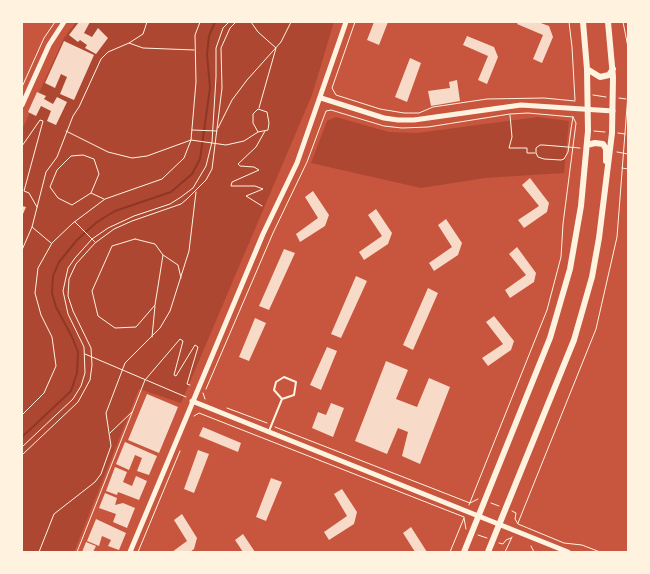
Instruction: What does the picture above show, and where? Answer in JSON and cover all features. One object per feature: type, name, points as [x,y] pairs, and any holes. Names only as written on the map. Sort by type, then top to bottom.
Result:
[{"type":"main road","points":[[464,552],[550,338],[563,297],[577,235],[588,131],[587,69],[583,22]]},
{"type":"main road","points":[[488,552],[582,317],[596,258],[607,181],[614,98],[613,68],[608,22]]},
{"type":"main road","points":[[587,69],[594,75],[605,77],[609,75],[613,68]]},
{"type":"main road","points":[[587,145],[603,144],[606,149],[607,181]]},
{"type":"street","points":[[22,105],[49,45],[64,22]]},
{"type":"street","points":[[130,552],[263,234],[297,163],[321,98],[346,22]]},
{"type":"street","points":[[321,98],[384,118],[398,120],[414,120],[521,105],[588,110],[613,110]]},
{"type":"street","points":[[192,401],[568,552]]},
{"type":"lane","points":[[268,432],[282,399],[294,395],[296,382],[284,377],[276,382],[274,390],[282,399]]},
{"type":"path","points":[[22,87],[49,30],[55,22]]},
{"type":"path","points":[[22,250],[38,208],[46,172],[57,157],[64,142],[66,130],[101,59],[108,52],[129,43],[143,34],[147,22]]},
{"type":"path","points":[[22,414],[44,393],[56,366],[52,337],[41,315],[35,293],[38,268],[52,244],[74,222],[105,199],[162,179],[184,158],[191,140],[196,82],[194,50],[195,35],[200,22]]},
{"type":"path","points":[[22,447],[73,399],[81,386],[85,373],[85,354],[80,337],[64,303],[63,291],[68,268],[92,239],[122,221],[170,204],[193,188],[206,166],[212,142],[216,77],[216,48],[223,28],[228,22]]},
{"type":"path","points":[[22,455],[80,398],[90,380],[92,357],[88,340],[70,304],[68,287],[76,264],[95,242],[107,234],[132,221],[180,204],[196,192],[212,169],[222,88],[221,48],[230,28],[236,22]]},
{"type":"path","points":[[251,22],[258,32],[276,48]]},
{"type":"path","points":[[217,131],[232,100],[247,80],[281,42],[291,22]]},
{"type":"path","points":[[355,22],[332,88],[333,92],[336,95],[380,109],[404,113],[419,113],[433,107],[487,99],[544,98],[575,101],[569,22]]},
{"type":"path","points":[[624,22],[628,47]]},
{"type":"path","points":[[129,43],[143,48],[194,50]]},
{"type":"path","points":[[258,132],[253,123],[253,114],[258,109],[276,48]]},
{"type":"path","points":[[518,524],[596,328],[616,237],[628,94]]},
{"type":"path","points":[[588,95],[627,99]]},
{"type":"path","points":[[258,109],[266,112],[268,130],[265,131],[256,147],[238,164],[240,166],[254,167],[259,170],[236,180],[231,186],[255,186],[263,189],[246,196],[262,206]]},
{"type":"path","points":[[205,399],[204,393],[273,233],[304,167],[326,111],[331,110],[384,126],[402,128],[428,127],[510,114],[528,113],[573,117]]},
{"type":"path","points":[[510,114],[512,137],[509,148],[528,148],[527,153],[536,153]]},
{"type":"path","points":[[544,145],[536,148],[538,157],[561,160],[564,159],[568,152],[573,117]]},
{"type":"path","points":[[470,504],[545,316],[561,257],[564,218],[576,123],[573,117]]},
{"type":"path","points":[[22,146],[40,120],[43,121],[24,191],[29,193],[38,208]]},
{"type":"path","points":[[66,130],[108,152],[132,158],[147,156],[191,140],[226,145],[244,142],[258,132],[265,131]]},
{"type":"path","points":[[192,130],[217,131]]},
{"type":"path","points":[[588,131],[625,134]]},
{"type":"path","points":[[83,155],[94,159],[98,174],[92,193],[72,205],[58,198],[50,187],[57,170],[71,156],[83,155]]},
{"type":"path","points":[[622,168],[628,169]]},
{"type":"path","points":[[39,552],[54,514],[95,482],[101,474],[111,446],[106,413],[122,370],[129,357],[152,338],[166,320],[181,278],[189,251],[196,192],[193,188]]},
{"type":"path","points":[[92,193],[105,199]]},
{"type":"path","points":[[74,222],[95,242]]},
{"type":"path","points":[[32,227],[52,244]]},
{"type":"path","points":[[155,305],[136,327],[115,328],[98,316],[92,290],[112,246],[135,239],[155,244],[163,255],[178,265],[181,278]]},
{"type":"path","points":[[152,338],[155,305],[163,255]]},
{"type":"path","points":[[77,552],[145,380],[180,339],[184,341],[174,375],[176,376],[195,345],[198,347],[187,384],[190,385]]},
{"type":"path","points":[[85,354],[186,397]]},
{"type":"path","points":[[227,408],[470,504],[474,503],[479,498],[485,500],[516,513],[515,519],[518,524],[564,543],[582,545],[600,552]]},
{"type":"path","points":[[109,433],[132,412]]},
{"type":"path","points":[[193,418],[199,414],[464,518]]},
{"type":"path","points":[[138,552],[182,446]]},
{"type":"path","points":[[464,518],[466,530],[503,544],[506,540],[511,538],[505,552]]},
{"type":"path","points":[[450,552],[464,518]]},
{"type":"path","points":[[530,552],[533,551],[531,546]]},
{"type":"shaded area","points":[[76,22],[334,22],[312,95],[181,403],[139,389],[74,552],[22,552],[22,130],[64,38]]},
{"type":"shaded area","points":[[336,117],[389,132],[417,133],[538,117],[569,121],[564,173],[485,178],[421,188],[311,163],[327,121]]},
{"type":"building","points":[[79,22],[90,22],[84,33],[92,37],[98,28],[108,38],[96,54],[85,48],[87,45],[80,40],[78,42],[69,35]]},
{"type":"building","points":[[374,22],[388,22],[379,45],[367,40]]},
{"type":"building","points":[[518,22],[538,22],[549,26],[553,37],[542,63],[533,59],[543,35],[517,24]]},
{"type":"building","points":[[467,36],[494,47],[498,57],[487,84],[478,80],[488,56],[463,45]]},
{"type":"building","points":[[64,41],[94,55],[74,100],[60,94],[67,77],[61,74],[55,88],[45,83]]},
{"type":"building","points":[[410,58],[421,63],[407,102],[395,97]]},
{"type":"building","points":[[457,80],[460,101],[431,106],[428,91],[450,88],[449,82]]},
{"type":"building","points":[[37,92],[46,96],[44,99],[53,104],[57,97],[67,102],[56,125],[47,121],[51,111],[41,106],[36,116],[28,112]]},
{"type":"building","points":[[530,178],[549,203],[547,212],[524,228],[518,220],[539,206],[522,185]]},
{"type":"building","points":[[313,191],[329,215],[325,226],[300,242],[296,234],[318,218],[305,197]]},
{"type":"building","points":[[22,206],[26,207],[23,214],[22,214]]},
{"type":"building","points":[[376,209],[392,233],[388,244],[364,260],[359,252],[382,236],[368,215]]},
{"type":"building","points":[[446,219],[462,243],[458,255],[434,271],[429,263],[452,247],[438,225]]},
{"type":"building","points":[[517,247],[536,273],[534,282],[510,298],[505,290],[526,275],[509,254]]},
{"type":"building","points":[[284,249],[295,253],[269,310],[259,306]]},
{"type":"building","points":[[356,276],[367,281],[341,338],[331,334]]},
{"type":"building","points":[[428,288],[438,293],[413,350],[403,345]]},
{"type":"building","points":[[494,316],[514,341],[511,350],[488,366],[482,358],[503,344],[486,322]]},
{"type":"building","points":[[255,318],[266,323],[249,361],[239,357]]},
{"type":"building","points":[[327,347],[337,351],[321,390],[310,385]]},
{"type":"building","points":[[386,361],[408,370],[396,399],[417,407],[429,378],[450,387],[420,464],[402,456],[408,432],[398,428],[387,454],[355,441]]},
{"type":"building","points":[[147,394],[178,407],[159,453],[128,440]]},
{"type":"building","points":[[331,403],[344,408],[333,437],[312,428],[318,412],[326,415]]},
{"type":"building","points":[[203,427],[241,443],[238,452],[199,436]]},
{"type":"building","points":[[125,442],[157,456],[149,475],[137,471],[142,458],[135,455],[129,470],[116,464]]},
{"type":"building","points":[[198,450],[209,454],[194,493],[184,489]]},
{"type":"building","points":[[115,467],[127,472],[123,482],[132,486],[136,476],[147,481],[139,500],[118,492],[117,495],[106,491]]},
{"type":"building","points":[[271,478],[282,482],[266,521],[256,517]]},
{"type":"building","points":[[342,489],[357,512],[354,524],[329,540],[324,532],[347,516],[334,494]]},
{"type":"building","points":[[105,493],[117,498],[115,505],[123,503],[135,508],[127,528],[113,522],[116,514],[99,508]]},
{"type":"building","points":[[182,514],[197,538],[194,549],[190,552],[172,552],[187,541],[174,520]]},
{"type":"building","points":[[96,519],[126,533],[119,550],[108,546],[111,540],[102,536],[99,546],[87,541]]},
{"type":"building","points":[[411,527],[427,552],[415,552],[403,533]]},
{"type":"building","points":[[243,534],[255,552],[243,552],[235,540]]},
{"type":"building","points":[[86,542],[96,546],[93,552],[82,552]]},
{"type":"waterway","points":[[22,437],[71,391],[77,373],[78,352],[56,307],[52,293],[53,276],[59,262],[77,240],[97,222],[115,211],[171,192],[192,174],[200,159],[210,88],[207,54],[209,36],[215,22]]}]
